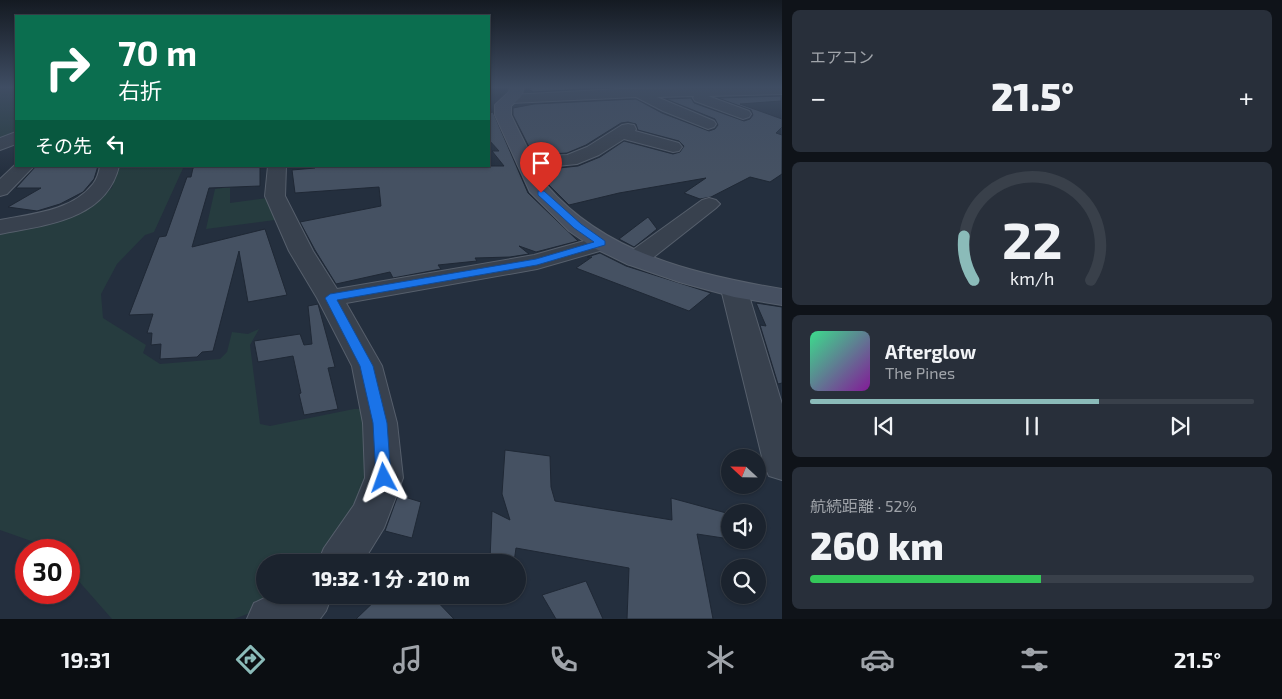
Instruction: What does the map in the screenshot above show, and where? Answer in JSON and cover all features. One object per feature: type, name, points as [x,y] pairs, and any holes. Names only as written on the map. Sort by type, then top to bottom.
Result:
[{"type":"main road","points":[[503,116],[537,188],[577,226],[602,243],[636,259],[688,277],[734,289],[782,297]]},
{"type":"street","points":[[688,116],[708,124]]},
{"type":"street","points":[[526,163],[570,160],[593,151],[625,131],[673,147]]},
{"type":"street","points":[[0,145],[15,138]]},
{"type":"street","points":[[0,190],[24,167]]},
{"type":"street","points":[[0,227],[52,215],[84,202],[102,187],[110,167]]},
{"type":"street","points":[[277,167],[275,196],[301,251],[330,298],[367,366],[380,423],[384,478],[370,515],[344,554]]},
{"type":"street","points":[[636,259],[709,204]]},
{"type":"street","points":[[330,298],[537,262],[602,243]]},
{"type":"street","points":[[734,289],[776,423],[782,465]]},
{"type":"green space","points":[[0,116],[15,116],[15,134],[0,141]]},
{"type":"green space","points":[[117,167],[184,167],[154,232],[145,235],[117,264],[101,294],[103,318],[146,345],[143,353],[160,364],[220,359],[227,352],[232,332],[248,334],[259,329],[250,345],[260,424],[270,426],[354,409],[365,409],[369,467],[359,504],[319,554],[256,554],[256,604],[270,604],[266,607],[234,619],[112,619],[80,583],[80,539],[26,539],[0,530],[0,231],[94,201],[112,188]]},
{"type":"green space","points":[[230,187],[230,203],[267,198],[275,220],[206,229],[215,189]]},
{"type":"building","points":[[490,116],[495,116],[528,193],[578,241],[536,252],[519,246],[529,254],[510,257],[475,258],[477,261],[438,265],[441,269],[393,278],[390,272],[336,284],[300,222],[381,206],[379,187],[295,193],[292,170],[316,167],[504,166],[492,151],[499,151],[490,141]]},
{"type":"building","points":[[513,116],[670,116],[709,131],[715,129],[718,125],[715,119],[707,116],[730,116],[744,121],[752,116],[773,116],[782,119],[782,127],[776,133],[782,135],[782,174],[770,182],[750,177],[711,197],[700,199],[684,193],[706,178],[619,193],[569,205],[547,183],[540,170],[578,166],[600,157],[624,141],[673,154],[680,152],[684,146],[679,141],[638,130],[636,124],[628,122],[621,123],[586,145],[567,153],[533,155]]},
{"type":"building","points":[[35,167],[98,167],[94,179],[83,192],[60,204],[37,211],[8,207],[41,188],[16,188]]},
{"type":"building","points":[[260,167],[260,186],[209,188],[192,247],[265,229],[287,295],[248,302],[239,251],[213,351],[202,352],[197,357],[160,359],[161,344],[151,345],[152,333],[147,333],[153,314],[129,315],[159,237],[166,236],[187,177],[191,177],[193,168]]},
{"type":"building","points":[[648,217],[657,229],[634,247],[619,239]]},
{"type":"building","points":[[600,253],[626,266],[711,293],[689,311],[576,268],[592,257],[587,257]]},
{"type":"building","points":[[756,303],[782,307],[782,383],[778,384],[760,325],[766,326]]},
{"type":"building","points":[[318,304],[335,367],[328,368],[338,409],[304,415],[293,356],[258,362],[254,341],[300,334],[304,345],[312,344],[308,306]]},
{"type":"building","points":[[505,450],[550,456],[551,487],[555,501],[672,520],[671,498],[721,512],[721,538],[697,534],[713,619],[627,619],[629,568],[516,548],[515,554],[490,554],[492,511],[510,520],[502,494]]},
{"type":"building","points":[[398,495],[421,502],[412,538],[385,531]]},
{"type":"building","points":[[586,581],[603,619],[556,619],[542,595]]},
{"type":"building","points":[[372,604],[440,604],[454,619],[356,619]]},
{"type":"route","points":[[384,478],[380,423],[367,366],[330,298],[537,262],[602,243],[577,226],[541,193]]}]
